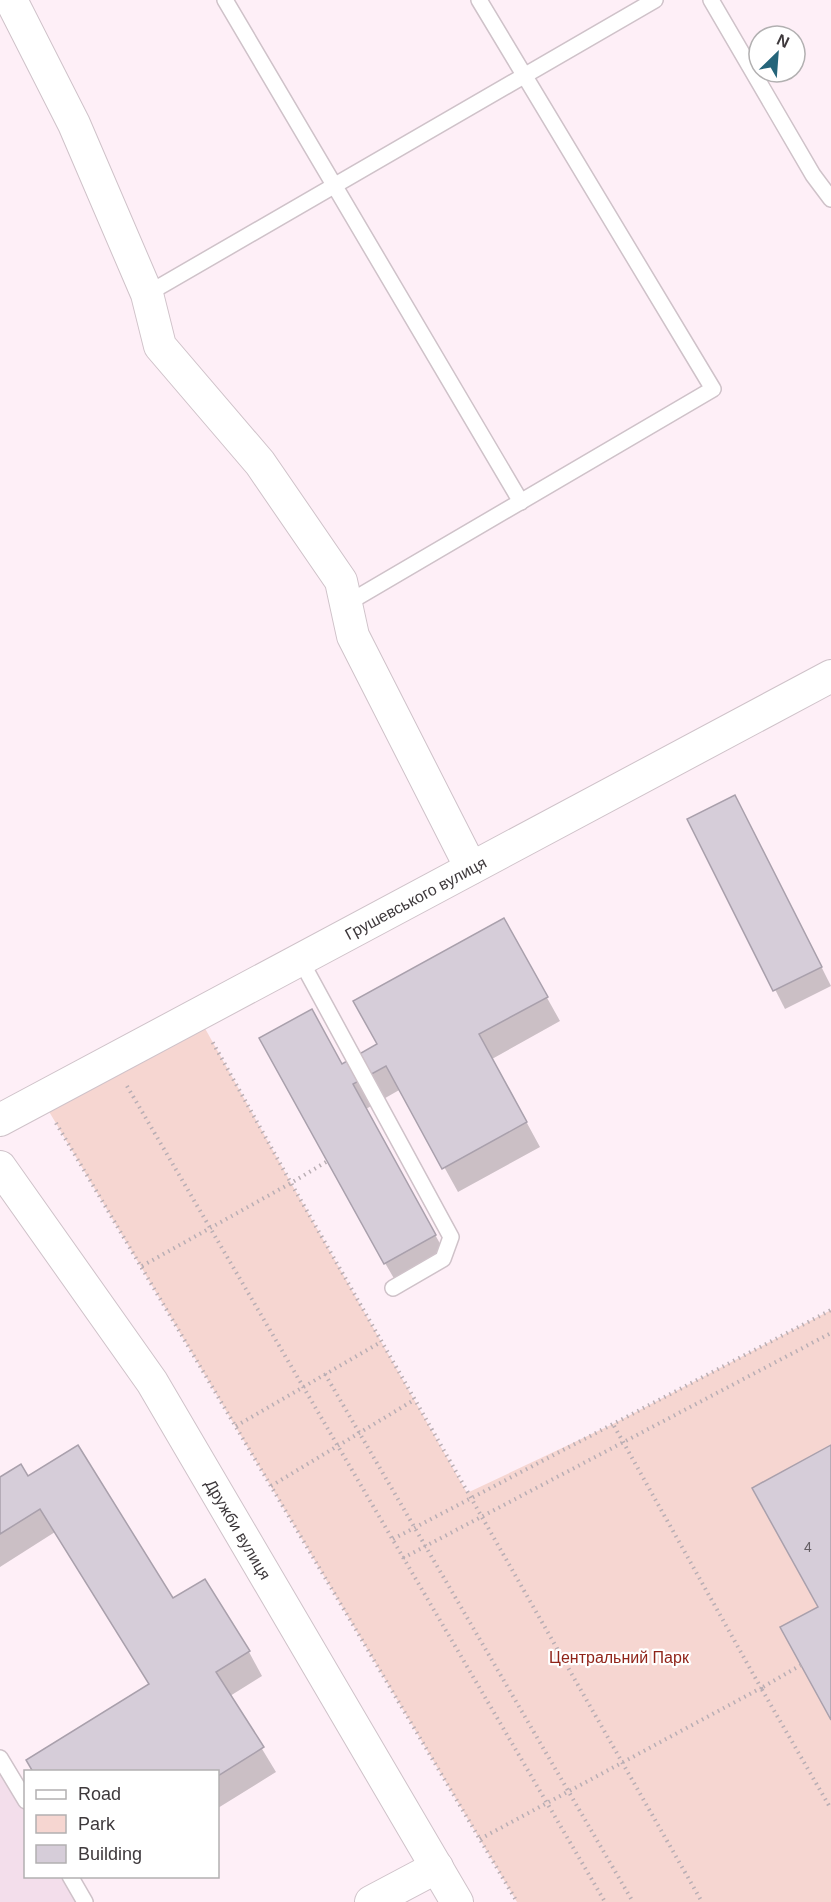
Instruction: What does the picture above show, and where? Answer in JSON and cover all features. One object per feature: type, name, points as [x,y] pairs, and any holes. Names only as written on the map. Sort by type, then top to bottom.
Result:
[{"type":"street","points":[[11,0],[74,124],[147,294],[160,346],[260,463],[341,581],[353,636],[471,868]]},
{"type":"street","name":"Грушевського вулиця","points":[[0,1120],[831,676]]},
{"type":"street","name":"Дружби вулиця","points":[[0,1167],[152,1382],[457,1902]]},
{"type":"street","points":[[371,1902],[437,1867]]},
{"type":"lane","points":[[225,0],[521,502]]},
{"type":"lane","points":[[346,604],[713,389],[479,0]]},
{"type":"lane","points":[[147,294],[655,0]]},
{"type":"lane","points":[[711,0],[813,175],[831,199]]},
{"type":"lane","points":[[300,959],[451,1237],[442,1259],[393,1288]]},
{"type":"lane","points":[[0,1758],[24,1799]]},
{"type":"lane","points":[[71,1878],[85,1902]]},
{"type":"path","points":[[197,1014],[381,1342],[702,1902]]},
{"type":"path","points":[[112,1060],[605,1902]]},
{"type":"path","points":[[41,1098],[517,1902]]},
{"type":"path","points":[[142,1266],[326,1162]]},
{"type":"path","points":[[393,1539],[831,1311]]},
{"type":"path","points":[[403,1558],[831,1333]]},
{"type":"path","points":[[236,1426],[381,1342]]},
{"type":"path","points":[[325,1374],[633,1902]]},
{"type":"path","points":[[271,1486],[414,1400]]},
{"type":"path","points":[[613,1424],[831,1809]]},
{"type":"path","points":[[480,1839],[801,1665]]},
{"type":"shaded area","points":[[0,1758],[24,1799],[24,1878],[71,1878],[85,1902],[0,1902]]},
{"type":"green space","name":"Центральний Парк","points":[[197,1014],[467,1493],[613,1424],[831,1310],[831,1902],[517,1902],[41,1098]]},
{"type":"building","points":[[735,795],[822,967],[773,991],[687,819]]},
{"type":"building","points":[[504,918],[548,997],[479,1034],[527,1122],[442,1169],[386,1066],[353,1084],[436,1235],[384,1264],[259,1038],[312,1009],[342,1064],[377,1044],[353,1001]]},
{"type":"building","points":[[78,1445],[173,1598],[205,1579],[250,1651],[216,1672],[264,1747],[219,1775],[219,1770],[32,1770],[26,1760],[149,1684],[40,1509],[0,1534],[0,1477],[21,1464],[28,1476]]},
{"type":"building","points":[[831,1445],[831,1720],[780,1627],[818,1607],[752,1488]]}]
